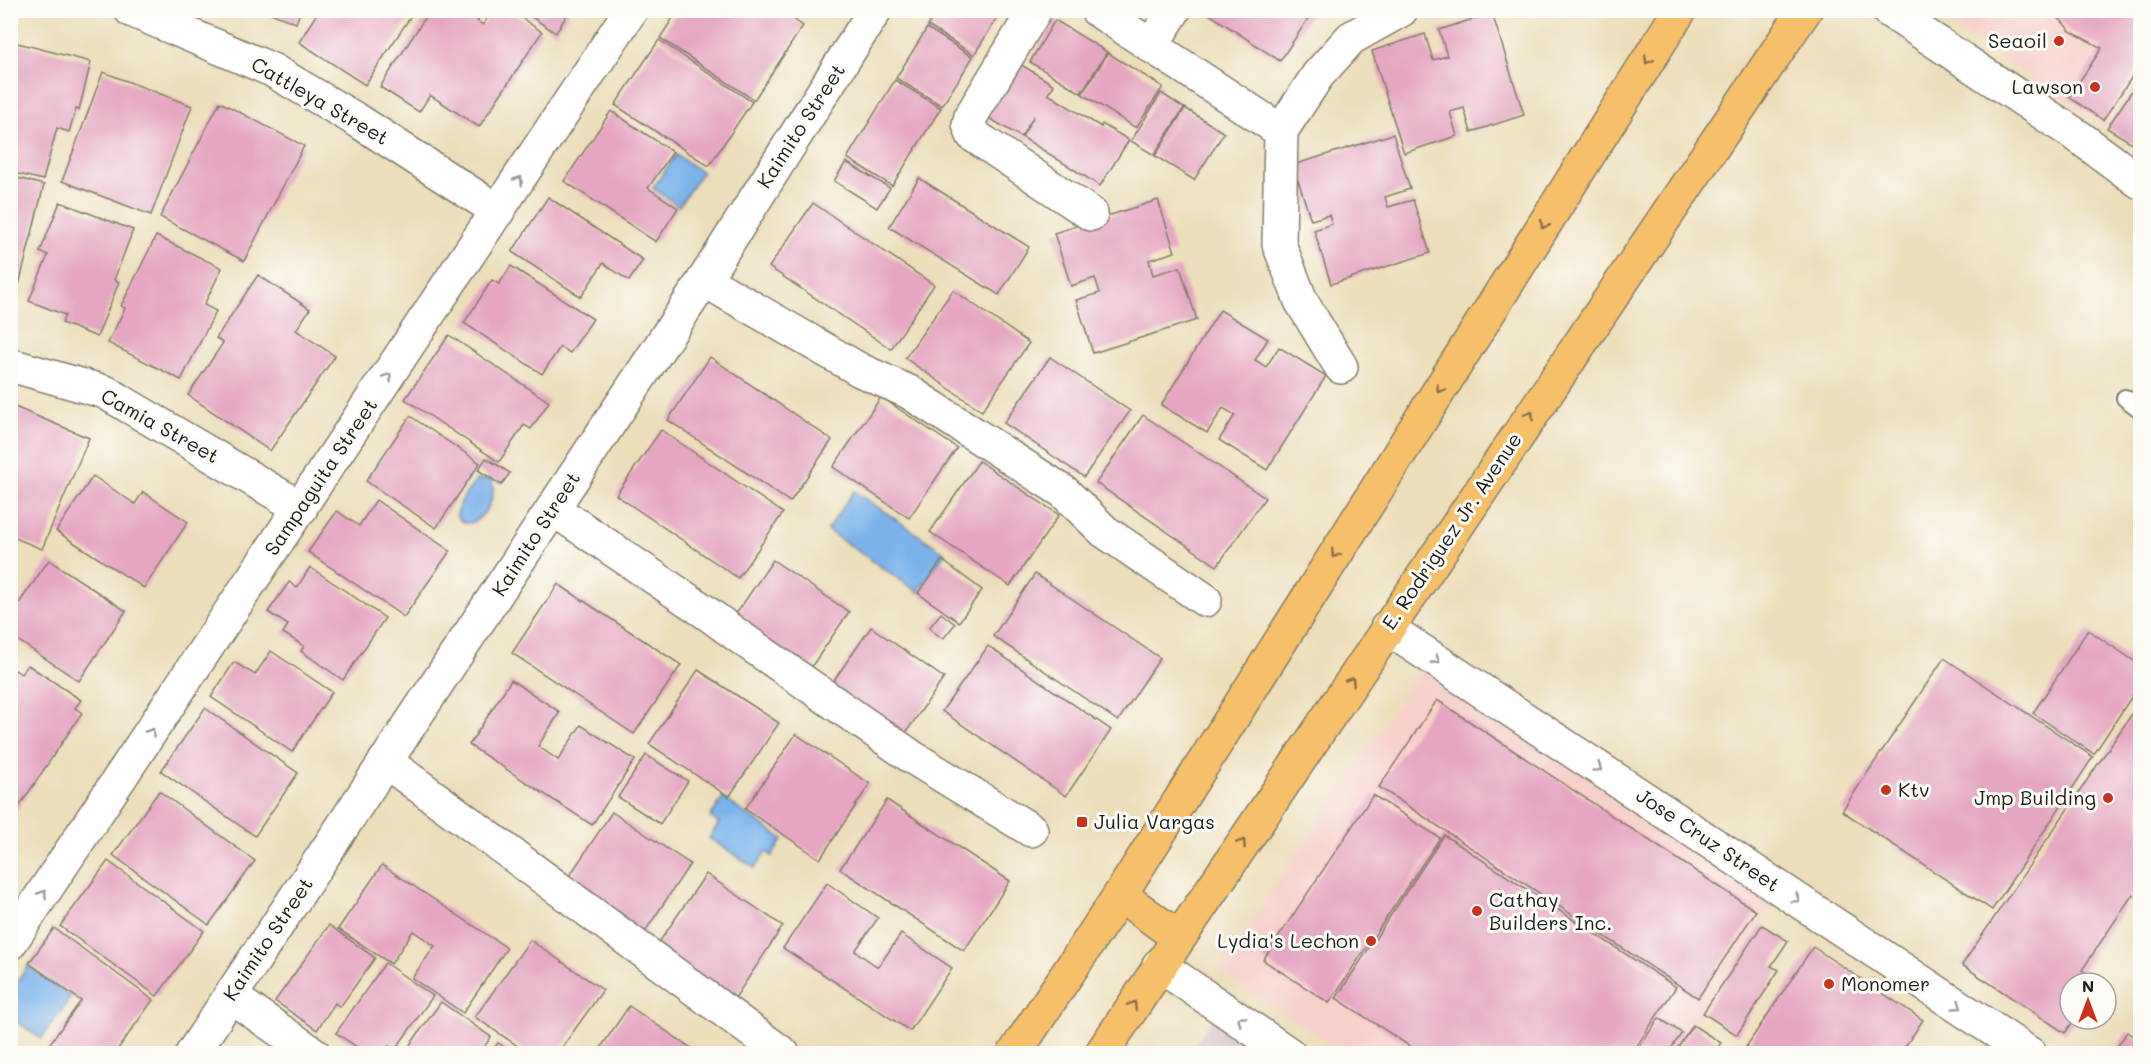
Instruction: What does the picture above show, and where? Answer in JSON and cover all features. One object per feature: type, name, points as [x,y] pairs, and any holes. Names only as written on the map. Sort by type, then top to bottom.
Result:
[{"type":"main road","points":[[1014,1053],[1120,895],[1680,10]]},
{"type":"main road","name":"E. Rodriguez Jr. Avenue","points":[[1101,1053],[1805,10]]},
{"type":"main road","points":[[1120,895],[1178,937]]},
{"type":"street","name":"Cattleya Street","points":[[131,10],[272,70],[360,122],[498,211]]},
{"type":"street","name":"Sampaguita Street","points":[[10,943],[631,10]]},
{"type":"street","name":"Kaimito Street","points":[[192,1053],[704,280],[875,10]]},
{"type":"street","points":[[1035,10],[969,124],[973,135],[1091,214]]},
{"type":"street","points":[[1097,10],[1281,131]]},
{"type":"street","points":[[1151,46],[1174,10]]},
{"type":"street","points":[[1341,367],[1301,301],[1280,244],[1281,131],[1318,75],[1351,38],[1401,10]]},
{"type":"street","points":[[1888,10],[2079,137],[2140,182]]},
{"type":"street","points":[[704,280],[860,370],[909,392],[1064,492],[1104,531],[1205,600]]},
{"type":"street","name":"Camia Street","points":[[10,365],[105,392],[301,508]]},
{"type":"street","points":[[553,509],[704,611],[912,757],[1031,830]]},
{"type":"street","name":"Jose Cruz Street","points":[[1387,628],[2030,1053]]},
{"type":"street","points":[[385,762],[783,1053]]},
{"type":"street","points":[[1159,965],[1289,1053]]},
{"type":"street","points":[[230,996],[314,1053]]},
{"type":"lane","points":[[2125,398],[2140,409]]},
{"type":"shaded area","name":"Seaoil","points":[[1932,11],[2140,11],[2140,72],[2104,127]]},
{"type":"shaded area","points":[[1423,666],[1776,901],[1673,1053],[1344,1053],[1218,971]]},
{"type":"shaded area","points":[[1215,1016],[1270,1054],[1188,1054]]},
{"type":"water","points":[[676,155],[702,172],[679,206],[653,188]]},
{"type":"water","points":[[490,479],[493,495],[478,519],[471,523],[464,522],[457,517],[459,507],[470,488],[477,480]]},
{"type":"water","points":[[854,491],[945,553],[918,592],[827,530]]},
{"type":"water","points":[[723,798],[783,839],[772,856],[766,852],[755,868],[709,838],[719,823],[710,817]]},
{"type":"water","points":[[28,966],[71,997],[41,1039],[11,1017],[11,991]]},
{"type":"building","points":[[263,10],[301,10],[296,23]]},
{"type":"building","points":[[319,10],[415,10],[365,85],[299,42]]},
{"type":"building","points":[[430,10],[478,10],[482,13],[477,21],[483,25],[492,10],[510,10],[542,32],[479,127],[430,95],[419,112],[380,87]]},
{"type":"building","points":[[521,10],[570,10],[556,33]]},
{"type":"building","points":[[678,10],[780,10],[803,26],[754,100],[660,38]]},
{"type":"building","points":[[937,10],[1002,10],[974,55],[928,26]]},
{"type":"building","points":[[1203,10],[1308,10],[1312,13],[1280,61]]},
{"type":"building","points":[[2045,10],[2140,10],[2140,65],[2103,120],[2069,97],[2102,48],[2070,31],[2061,20]]},
{"type":"building","points":[[1492,13],[1524,115],[1471,132],[1464,108],[1450,112],[1457,136],[1404,153],[1372,51],[1425,34],[1433,60],[1447,56],[1439,30]]},
{"type":"building","points":[[1055,20],[1107,52],[1081,93],[1030,62]]},
{"type":"building","points":[[927,28],[973,57],[942,106],[896,78]]},
{"type":"building","points":[[659,40],[752,102],[709,166],[615,105]]},
{"type":"building","points":[[10,41],[91,62],[79,110],[76,109],[69,132],[57,128],[43,180],[10,172]]},
{"type":"building","points":[[1108,53],[1163,87],[1136,128],[1082,94]]},
{"type":"building","points":[[1020,64],[1054,85],[1048,94],[1101,127],[1102,124],[1129,140],[1100,186],[1022,137],[1034,116],[1021,137],[987,117]]},
{"type":"building","points":[[103,72],[192,106],[151,215],[62,181]]},
{"type":"building","points":[[2140,79],[2140,148],[2107,128]]},
{"type":"building","points":[[895,80],[941,108],[892,186],[847,158]]},
{"type":"building","points":[[1161,93],[1184,108],[1154,155],[1131,141]]},
{"type":"building","points":[[220,102],[304,146],[244,261],[160,217]]},
{"type":"building","points":[[1185,108],[1224,133],[1194,180],[1155,156]]},
{"type":"building","points":[[611,111],[673,152],[648,188],[678,208],[656,242],[564,181]]},
{"type":"building","points":[[1393,134],[1410,189],[1385,197],[1388,207],[1413,200],[1430,253],[1331,284],[1314,230],[1332,224],[1329,215],[1311,220],[1293,165]]},
{"type":"building","points":[[846,162],[890,188],[877,208],[834,181]]},
{"type":"building","points":[[18,178],[44,185],[16,297],[10,295],[10,208]]},
{"type":"building","points":[[919,178],[1029,247],[999,295],[889,227]]},
{"type":"building","points":[[548,197],[643,260],[629,281],[603,263],[581,297],[512,252]]},
{"type":"building","points":[[1158,200],[1175,252],[1149,260],[1153,275],[1180,267],[1197,320],[1093,353],[1076,300],[1100,293],[1095,278],[1071,286],[1054,233]]},
{"type":"building","points":[[60,202],[133,230],[114,280],[119,282],[97,337],[62,323],[65,315],[29,301],[48,255],[40,252]]},
{"type":"building","points":[[813,203],[934,285],[891,349],[769,267]]},
{"type":"building","points":[[156,236],[222,268],[204,305],[216,311],[181,380],[108,343],[125,308],[121,306]]},
{"type":"building","points":[[511,266],[593,319],[570,353],[560,347],[542,374],[464,323],[492,280],[499,284]]},
{"type":"building","points":[[258,275],[310,309],[296,330],[335,356],[270,451],[188,395],[223,343],[216,338]]},
{"type":"building","points":[[953,290],[1029,343],[982,411],[905,358]]},
{"type":"building","points":[[1220,310],[1268,339],[1255,360],[1266,367],[1279,347],[1326,376],[1267,470],[1219,440],[1235,415],[1223,408],[1207,433],[1161,405]]},
{"type":"building","points":[[449,335],[549,402],[531,429],[524,425],[499,462],[405,399]]},
{"type":"building","points":[[710,357],[832,440],[790,502],[668,420]]},
{"type":"building","points":[[1050,357],[1130,411],[1084,477],[1004,423]]},
{"type":"building","points":[[881,397],[957,448],[909,518],[833,467]]},
{"type":"building","points":[[10,405],[89,438],[42,549],[10,536]]},
{"type":"building","points":[[1143,415],[1265,498],[1217,566],[1096,483]]},
{"type":"building","points":[[410,416],[480,463],[436,528],[366,481]]},
{"type":"building","points":[[661,430],[783,513],[738,578],[616,495]]},
{"type":"building","points":[[486,458],[510,473],[501,485],[478,470]]},
{"type":"building","points":[[979,461],[1059,515],[1010,586],[930,532]]},
{"type":"building","points":[[93,476],[135,504],[143,492],[188,522],[144,588],[56,531]]},
{"type":"building","points":[[376,500],[450,551],[404,617],[308,552],[337,511],[359,526]]},
{"type":"building","points":[[49,560],[126,611],[79,681],[10,635],[10,616]]},
{"type":"building","points":[[773,560],[849,612],[803,679],[727,627]]},
{"type":"building","points":[[942,560],[982,590],[959,622],[918,593]]},
{"type":"building","points":[[310,567],[385,618],[343,680],[301,651],[304,646],[283,633],[288,625],[268,612],[289,582],[297,588]]},
{"type":"building","points":[[1035,574],[1160,658],[1118,721],[993,636]]},
{"type":"building","points":[[558,584],[681,665],[634,734],[512,653]]},
{"type":"building","points":[[941,613],[955,624],[943,639],[929,628]]},
{"type":"building","points":[[871,627],[944,678],[898,744],[825,693]]},
{"type":"building","points":[[2088,630],[2140,665],[2140,684],[2094,754],[2033,713]]},
{"type":"building","points":[[988,646],[1111,730],[1066,796],[942,711]]},
{"type":"building","points":[[271,651],[332,692],[292,752],[211,697],[234,662],[255,675]]},
{"type":"building","points":[[1944,658],[2093,757],[1992,910],[1842,811]]},
{"type":"building","points":[[28,665],[81,700],[75,708],[82,713],[10,820],[10,677],[15,670],[21,674]]},
{"type":"building","points":[[698,670],[779,723],[729,797],[649,744]]},
{"type":"building","points":[[511,680],[560,712],[538,746],[558,760],[581,725],[635,760],[592,825],[469,745]]},
{"type":"building","points":[[1437,700],[1756,911],[1698,998],[1379,787]]},
{"type":"building","name":"Jmp Building","points":[[2140,702],[2140,899],[2133,894],[2083,971],[2058,971],[2058,1028],[1962,965]]},
{"type":"building","points":[[205,708],[298,773],[255,836],[161,771]]},
{"type":"building","points":[[796,734],[870,784],[820,859],[745,809]]},
{"type":"building","points":[[646,755],[688,781],[660,824],[618,797]]},
{"type":"building","points":[[159,791],[255,861],[209,925],[113,855]]},
{"type":"building","points":[[1373,795],[1440,838],[1329,1003],[1263,960]]},
{"type":"building","points":[[887,800],[1010,881],[964,951],[840,869]]},
{"type":"building","points":[[612,812],[690,864],[640,939],[562,887]]},
{"type":"building","name":"Cathay Builders Inc.","points":[[1444,835],[1676,987],[1632,1053],[1420,1053],[1336,998]]},
{"type":"building","points":[[108,861],[204,931],[157,996],[60,926]]},
{"type":"building","points":[[382,865],[507,948],[463,1013],[412,978],[435,946],[413,931],[391,964],[338,929]]},
{"type":"building","points":[[706,874],[783,926],[733,1001],[655,948]]},
{"type":"building","points":[[827,883],[878,918],[855,951],[878,967],[901,934],[952,968],[910,1031],[783,948]]},
{"type":"building","points":[[329,925],[375,958],[340,1007],[335,1003],[317,1030],[275,1001]]},
{"type":"building","points":[[1762,925],[1788,941],[1771,966],[1779,970],[1737,1035],[1703,1013]]},
{"type":"building","points":[[54,928],[153,1000],[115,1053],[58,1053],[48,1046],[81,1001],[29,963]]},
{"type":"building","points":[[530,940],[603,990],[558,1053],[528,1053],[475,1017]]},
{"type":"building","name":"Monomer","points":[[1813,947],[1923,1020],[1901,1053],[1742,1053]]},
{"type":"building","points":[[385,963],[433,996],[395,1050],[389,1046],[384,1053],[366,1053],[336,1033]]},
{"type":"building","points":[[441,1002],[491,1037],[480,1053],[404,1053]]},
{"type":"building","points":[[629,1006],[691,1048],[687,1053],[597,1053]]},
{"type":"building","points":[[1659,1018],[1682,1033],[1668,1053],[1635,1053]]},
{"type":"building","points":[[1693,1025],[1721,1043],[1714,1053],[1674,1053]]},
{"type":"building","points":[[2127,1032],[2140,1041],[2140,1053],[2113,1053]]},
{"type":"building","points":[[498,1043],[513,1053],[490,1053]]},
{"type":"place","name":"Seaoil","points":[[2059,41]]},
{"type":"place","name":"Lawson","points":[[2095,87]]},
{"type":"place","name":"Ktv","points":[[1886,790]]},
{"type":"place","name":"Jmp Building","points":[[2108,798]]},
{"type":"place","name":"Julia Vargas","points":[[1082,822]]},
{"type":"place","name":"Cathay Builders Inc.","points":[[1477,911]]},
{"type":"place","name":"Lydia's Lechon","points":[[1371,941]]},
{"type":"place","name":"Monomer","points":[[1829,984]]}]
